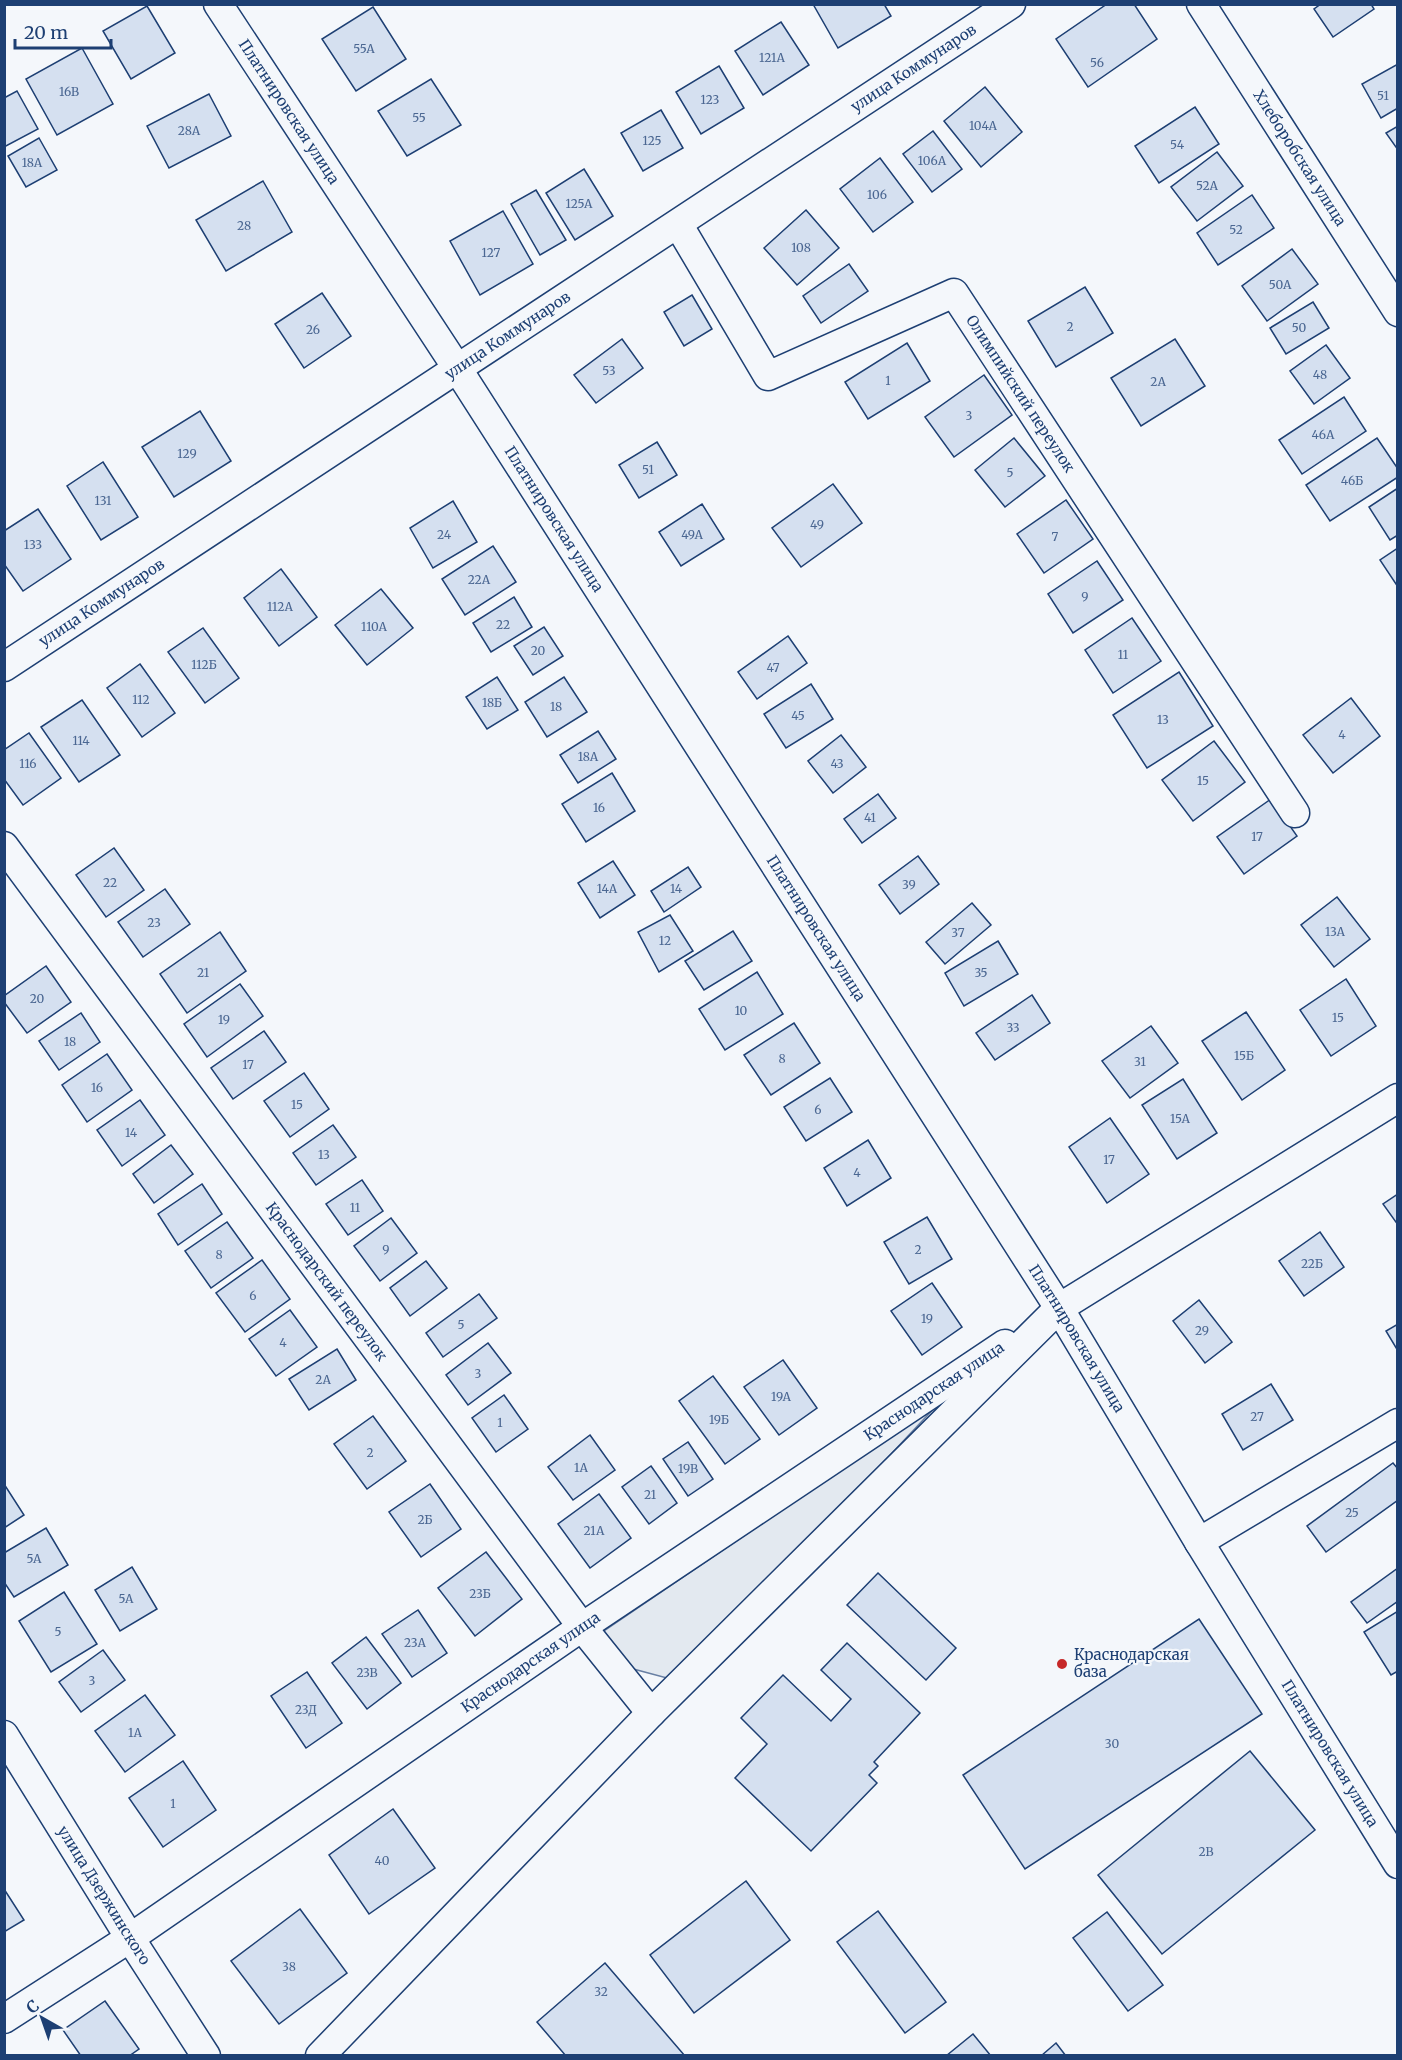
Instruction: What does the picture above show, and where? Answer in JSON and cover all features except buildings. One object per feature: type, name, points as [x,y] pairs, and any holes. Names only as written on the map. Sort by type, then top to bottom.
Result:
[{"type":"street","name":"Платнировская улица","points":[[218,4],[457,368],[1059,1308],[1199,1542],[1398,1864]]},
{"type":"street","name":"улица Коммунаров","points":[[4,667],[1011,4]]},
{"type":"street","name":"Хлеборобская улица","points":[[1201,4],[1398,312]]},
{"type":"street","name":"Олимпийский переулок","points":[[678,224],[768,376],[954,293],[1295,813]]},
{"type":"street","name":"Краснодарский переулок","points":[[4,846],[582,1628],[651,1713]]},
{"type":"street","name":"Краснодарская улица","points":[[4,2019],[130,1938],[582,1628],[1059,1308],[1398,1098]]},
{"type":"street","name":"Краснодарская улица","points":[[320,2055],[651,1713],[1059,1308]]},
{"type":"street","points":[[1199,1542],[1398,1423]]},
{"type":"street","name":"улица Дзержинского","points":[[4,1735],[130,1938],[206,2055]]},
{"type":"shaded area","points":[[939,1403],[678,1681],[626,1667],[604,1631]]},
{"type":"place","name":"Краснодарская база","points":[[1062,1664]]}]
